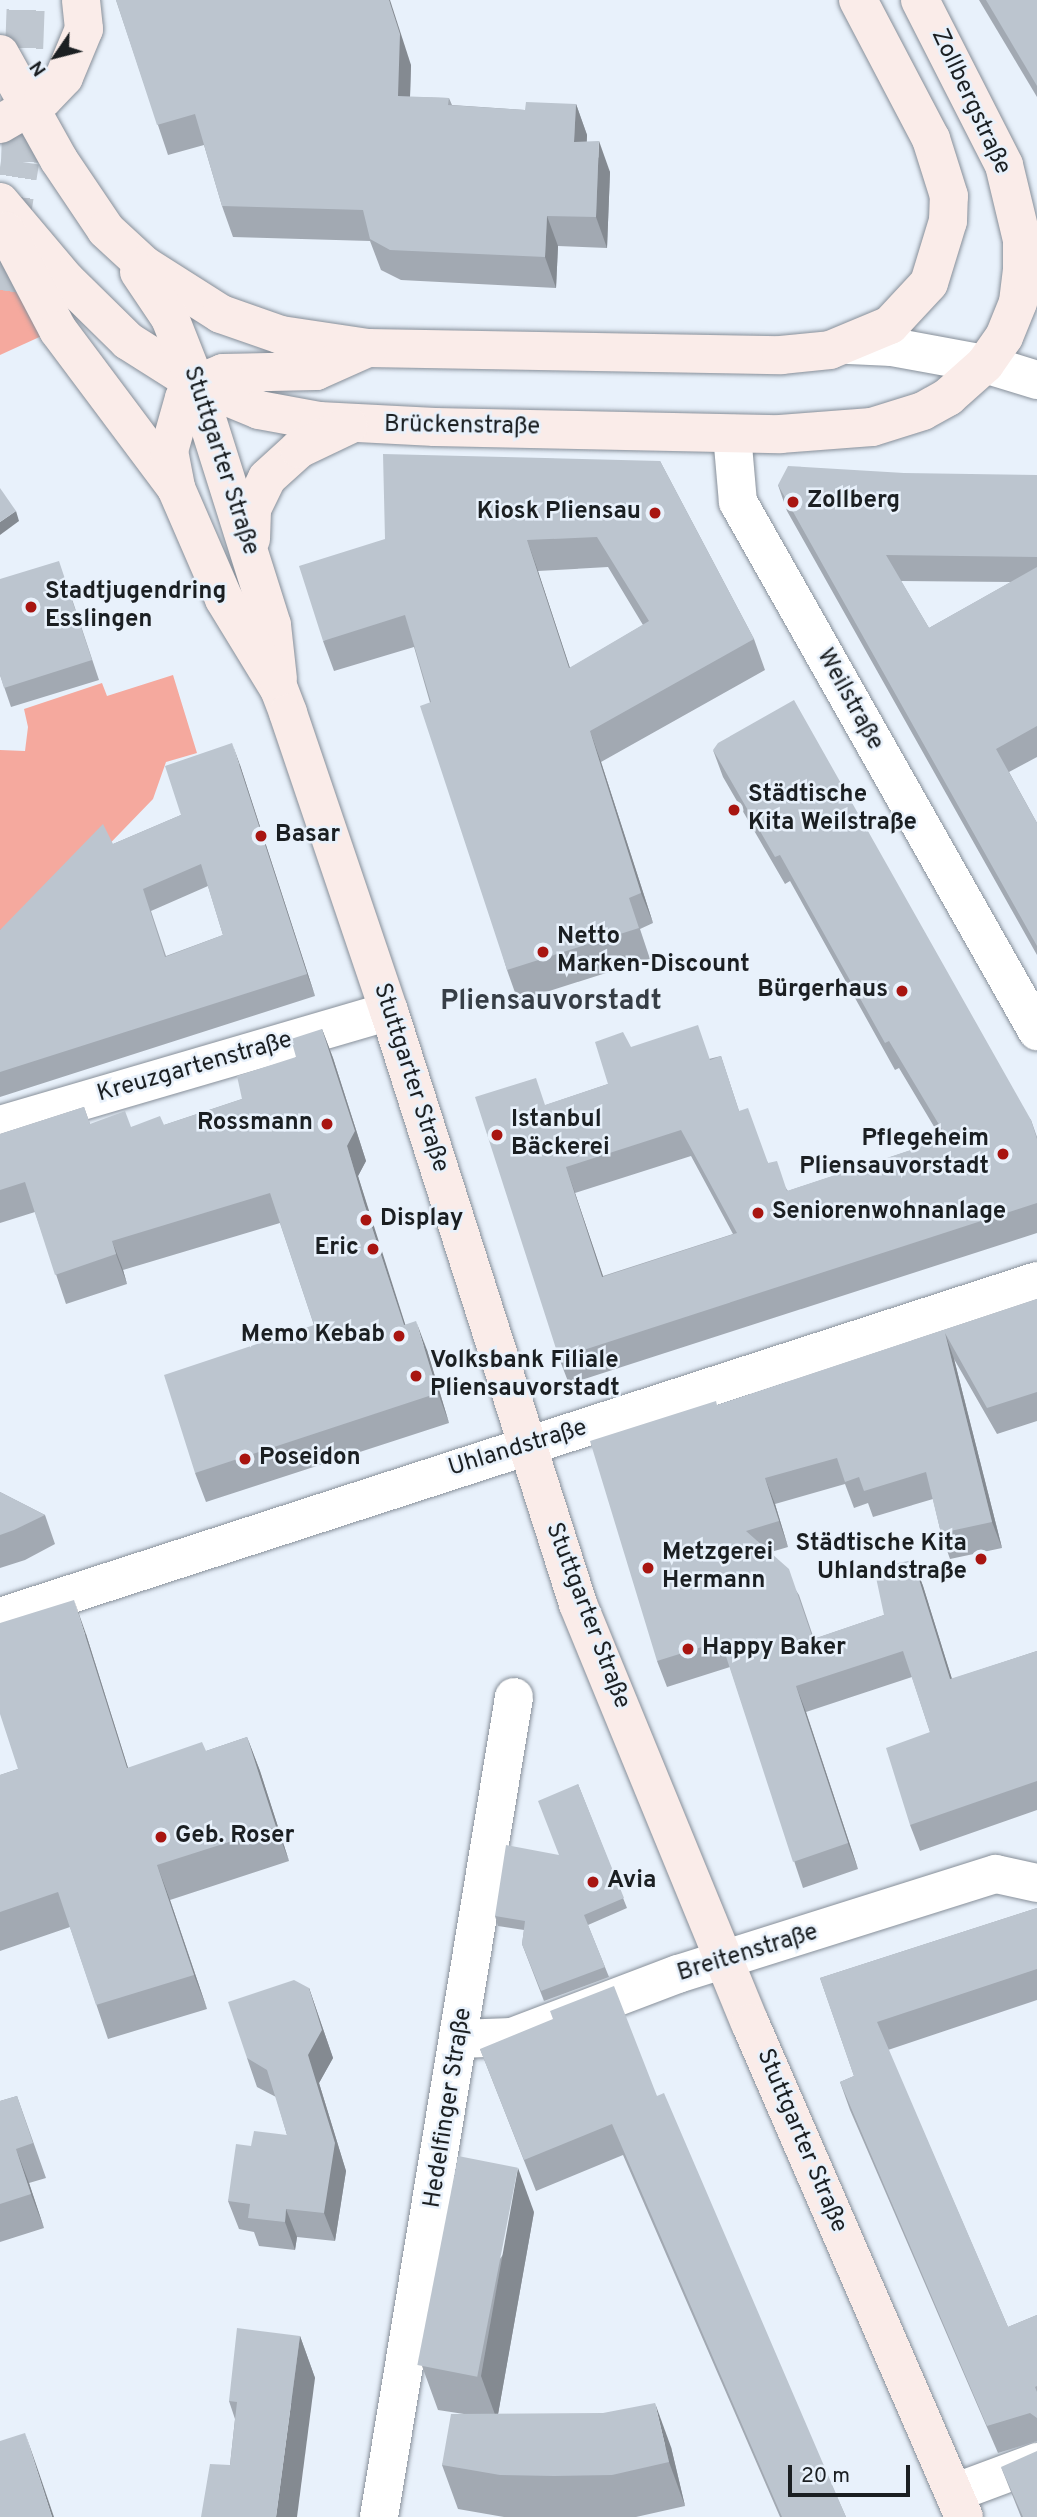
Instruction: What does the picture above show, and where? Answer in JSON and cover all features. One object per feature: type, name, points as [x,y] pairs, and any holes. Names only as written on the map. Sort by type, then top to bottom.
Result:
[{"type":"street","points":[[15,116],[54,89],[72,64],[84,29],[81,0]]},
{"type":"street","name":"Zollbergstraße","points":[[849,345],[890,325],[920,296],[943,248],[948,221],[947,187],[931,139],[858,0]]},
{"type":"street","name":"Zollbergstraße","points":[[920,0],[1004,165],[1022,240],[1018,302],[1004,337],[985,364]]},
{"type":"street","points":[[0,54],[15,116],[122,247],[171,285],[221,314],[281,335],[368,348],[781,355],[849,345],[892,347],[985,364],[1037,380]]},
{"type":"street","name":"Brückenstraße","points":[[0,202],[103,319],[128,341],[196,384],[259,410],[352,424],[732,434],[846,432],[897,421],[948,397],[985,364]]},
{"type":"street","points":[[0,220],[58,330],[176,488]]},
{"type":"street","name":"Stuttgarter Straße","points":[[122,247],[170,318],[196,384],[272,625],[279,689],[389,1011],[578,1604],[959,2505]]},
{"type":"street","points":[[176,488],[169,452],[184,398],[196,384],[223,373],[316,371],[368,348]]},
{"type":"street","points":[[250,552],[253,509],[267,478],[299,449],[352,424]]},
{"type":"street","name":"Weilstraße","points":[[732,434],[733,481],[743,511],[1037,1031]]},
{"type":"street","name":"Stuttgarter Straße","points":[[176,488],[223,599],[279,689]]},
{"type":"street","name":"Kreuzgartenstraße","points":[[0,1125],[389,1011]]},
{"type":"street","name":"Uhlandstraße","points":[[0,1617],[1037,1281]]},
{"type":"street","name":"Hedelfinger Straße","points":[[379,2517],[460,2039],[514,1697]]},
{"type":"street","name":"Breitenstraße","points":[[460,2039],[512,2037],[726,1959],[996,1874],[1037,1883]]},
{"type":"street","points":[[959,2505],[1037,2462]]},
{"type":"shaded area","points":[[0,269],[46,334],[0,355]]},
{"type":"shaded area","points":[[173,675],[197,753],[166,762],[153,799],[0,957],[0,750],[25,751],[28,727],[24,709],[102,683],[107,696]]},
{"type":"building","points":[[116,0],[389,0],[400,34],[398,96],[449,98],[448,105],[525,110],[526,102],[576,104],[574,142],[599,141],[596,217],[547,216],[545,257],[390,250],[370,239],[363,210],[222,206],[195,114],[157,125]]},
{"type":"building","points":[[986,0],[1037,0],[1037,86]]},
{"type":"building","points":[[383,454],[660,461],[754,639],[590,731],[641,893],[629,898],[639,928],[507,970],[420,706],[431,702],[405,615],[323,641],[299,566],[385,539]],"holes":[[[597,537],[649,621],[569,668],[527,540]]]},
{"type":"building","points":[[788,466],[904,473],[1037,475],[1037,557],[886,555],[929,628],[1037,567],[1037,726],[996,749],[1037,823],[1037,946],[778,485]]},
{"type":"building","points":[[0,488],[16,511],[0,522]]},
{"type":"building","points":[[59,561],[92,660],[4,688],[0,675],[0,579]]},
{"type":"building","points":[[794,700],[1031,1120],[1037,1139],[1037,1203],[559,1358],[475,1097],[536,1078],[545,1105],[608,1084],[595,1042],[623,1032],[631,1047],[698,1025],[710,1060],[721,1056],[739,1111],[748,1108],[768,1163],[777,1161],[787,1191],[947,1138],[889,1041],[885,1043],[780,855],[775,857],[713,750],[718,743]],"holes":[[[681,1130],[737,1233],[602,1277],[566,1167]]]},
{"type":"building","points":[[232,743],[307,974],[0,1072],[0,930],[103,824],[113,844],[181,815],[165,766]],"holes":[[[201,864],[223,935],[165,957],[143,889]]]},
{"type":"building","points":[[322,1029],[355,1131],[347,1146],[364,1203],[404,1325],[416,1321],[438,1393],[195,1473],[164,1375],[314,1325],[270,1193],[112,1241],[116,1254],[55,1275],[25,1182],[0,1190],[0,1134],[84,1107],[90,1124],[125,1111],[131,1127],[160,1116],[164,1125],[242,1099],[237,1076],[296,1057],[291,1039]]},
{"type":"building","points":[[1037,1299],[1037,1392],[987,1408],[945,1333],[992,1522],[941,1533],[926,1472],[864,1491],[859,1477],[845,1482],[837,1458],[765,1478],[779,1521],[746,1531],[789,1569],[813,1639],[884,1615],[874,1568],[913,1560],[950,1679],[1037,1651],[1037,1781],[910,1825],[886,1748],[930,1732],[903,1651],[796,1686],[848,1843],[793,1862],[721,1641],[657,1661],[590,1441],[716,1401],[717,1405]]},
{"type":"building","points":[[0,1492],[45,1515],[0,1535]]},
{"type":"building","name":"Geb. Roser","points":[[74,1600],[127,1768],[202,1742],[206,1751],[247,1737],[276,1827],[157,1865],[194,1975],[96,2005],[58,1892],[0,1912],[0,1775],[18,1769],[0,1714],[0,1623]]},
{"type":"building","points":[[578,1784],[624,1898],[584,1915],[605,1967],[541,1991],[522,1944],[525,1921],[495,1916],[506,1845],[559,1855],[538,1801]]},
{"type":"building","points":[[1037,1908],[1037,1969],[877,2022],[1008,2327],[1037,2315],[1037,2418],[1030,2413],[987,2426],[840,2082],[854,2076],[820,1978]]},
{"type":"building","points":[[294,1980],[309,1988],[322,2030],[308,2055],[335,2143],[324,2213],[286,2209],[285,2222],[248,2218],[250,2204],[228,2201],[236,2144],[251,2146],[254,2131],[287,2135],[267,2070],[247,2058],[228,2002]]},
{"type":"building","points":[[614,1986],[657,2096],[664,2093],[846,2517],[782,2517],[612,2124],[524,2160],[480,2049],[553,2019],[550,2011]]},
{"type":"building","points":[[17,2096],[33,2143],[16,2149],[31,2194],[0,2204],[0,2101]]},
{"type":"building","points":[[458,2156],[518,2168],[477,2377],[417,2365]]},
{"type":"building","points":[[237,2328],[300,2336],[276,2517],[201,2517],[210,2464],[230,2465],[237,2402],[229,2401]]},
{"type":"building","points":[[655,2403],[669,2462],[612,2475],[554,2476],[500,2475],[442,2465],[451,2414],[603,2413]]},
{"type":"building","points":[[25,2433],[52,2517],[0,2517],[0,2441]]},
{"type":"building","points":[[1037,2451],[1037,2517],[1023,2517],[1001,2467]]},
{"type":"tunnel","points":[[0,290],[20,162],[26,0]]},
{"type":"place","name":"Zollberg","points":[[793,502]]},
{"type":"place","name":"Kiosk Pliensau","points":[[655,513]]},
{"type":"place","name":"Stadtjugendring Esslingen","points":[[31,607]]},
{"type":"place","name":"Städtische Kita Weilstraße","points":[[734,810]]},
{"type":"place","name":"Basar","points":[[261,836]]},
{"type":"place","name":"Netto Marken-Discount","points":[[543,952]]},
{"type":"place","name":"Bürgerhaus","points":[[902,991]]},
{"type":"place","name":"Rossmann","points":[[327,1124]]},
{"type":"place","name":"Istanbul Bäckerei","points":[[497,1135]]},
{"type":"place","name":"Pflegeheim Pliensauvorstadt","points":[[1003,1154]]},
{"type":"place","name":"Seniorenwohnanlage","points":[[758,1213]]},
{"type":"place","name":"Display","points":[[366,1220]]},
{"type":"place","name":"Eric","points":[[373,1249]]},
{"type":"place","name":"Memo Kebab","points":[[399,1336]]},
{"type":"place","name":"Volksbank Filiale Pliensauvorstadt","points":[[416,1376]]},
{"type":"place","name":"Poseidon","points":[[245,1459]]},
{"type":"place","name":"Städtische Kita Uhlandstraße","points":[[981,1559]]},
{"type":"place","name":"Metzgerei Hermann","points":[[648,1568]]},
{"type":"place","name":"Happy Baker","points":[[688,1649]]},
{"type":"place","name":"Geb. Roser","points":[[161,1837]]},
{"type":"place","name":"Avia","points":[[593,1882]]},
{"type":"district","name":"Pliensauvorstadt","points":[[551,1002]]}]
